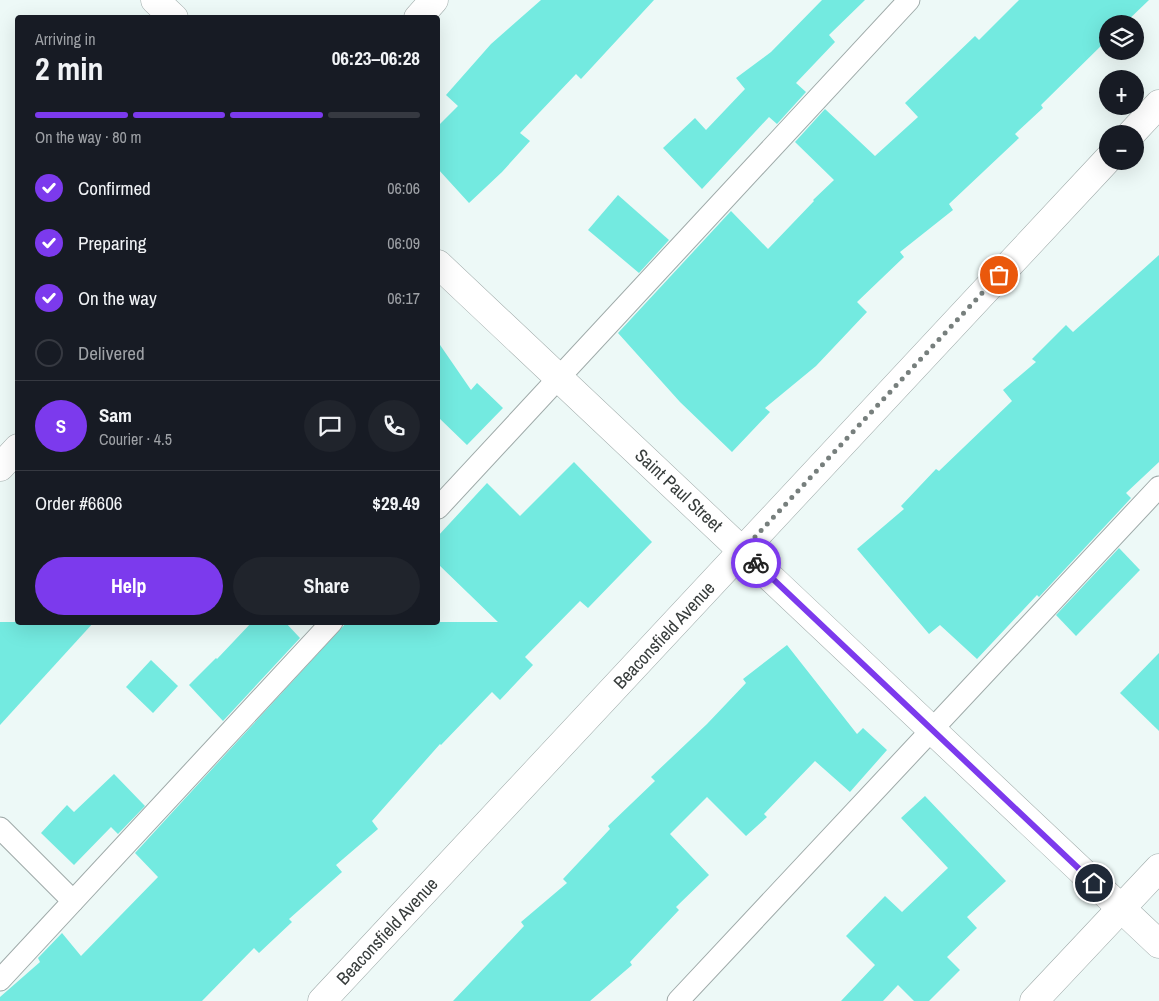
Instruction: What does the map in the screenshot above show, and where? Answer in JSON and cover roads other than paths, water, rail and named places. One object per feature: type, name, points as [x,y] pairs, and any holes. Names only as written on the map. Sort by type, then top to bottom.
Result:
[{"type":"street","points":[[155,0],[171,15]]},
{"type":"street","points":[[421,15],[434,0]]},
{"type":"street","points":[[1139,125],[1159,104]]},
{"type":"street","name":"Beaconsfield Avenue","points":[[322,1001],[1099,169]]},
{"type":"street","name":"Saint Paul Street","points":[[440,266],[1159,944]]},
{"type":"street","points":[[0,467],[15,451]]},
{"type":"street","points":[[1034,1001],[1159,868]]},
{"type":"lane","points":[[440,506],[910,0]]},
{"type":"lane","points":[[678,1001],[1159,487]]},
{"type":"lane","points":[[0,980],[329,625]]},
{"type":"lane","points":[[0,828],[73,901]]}]
